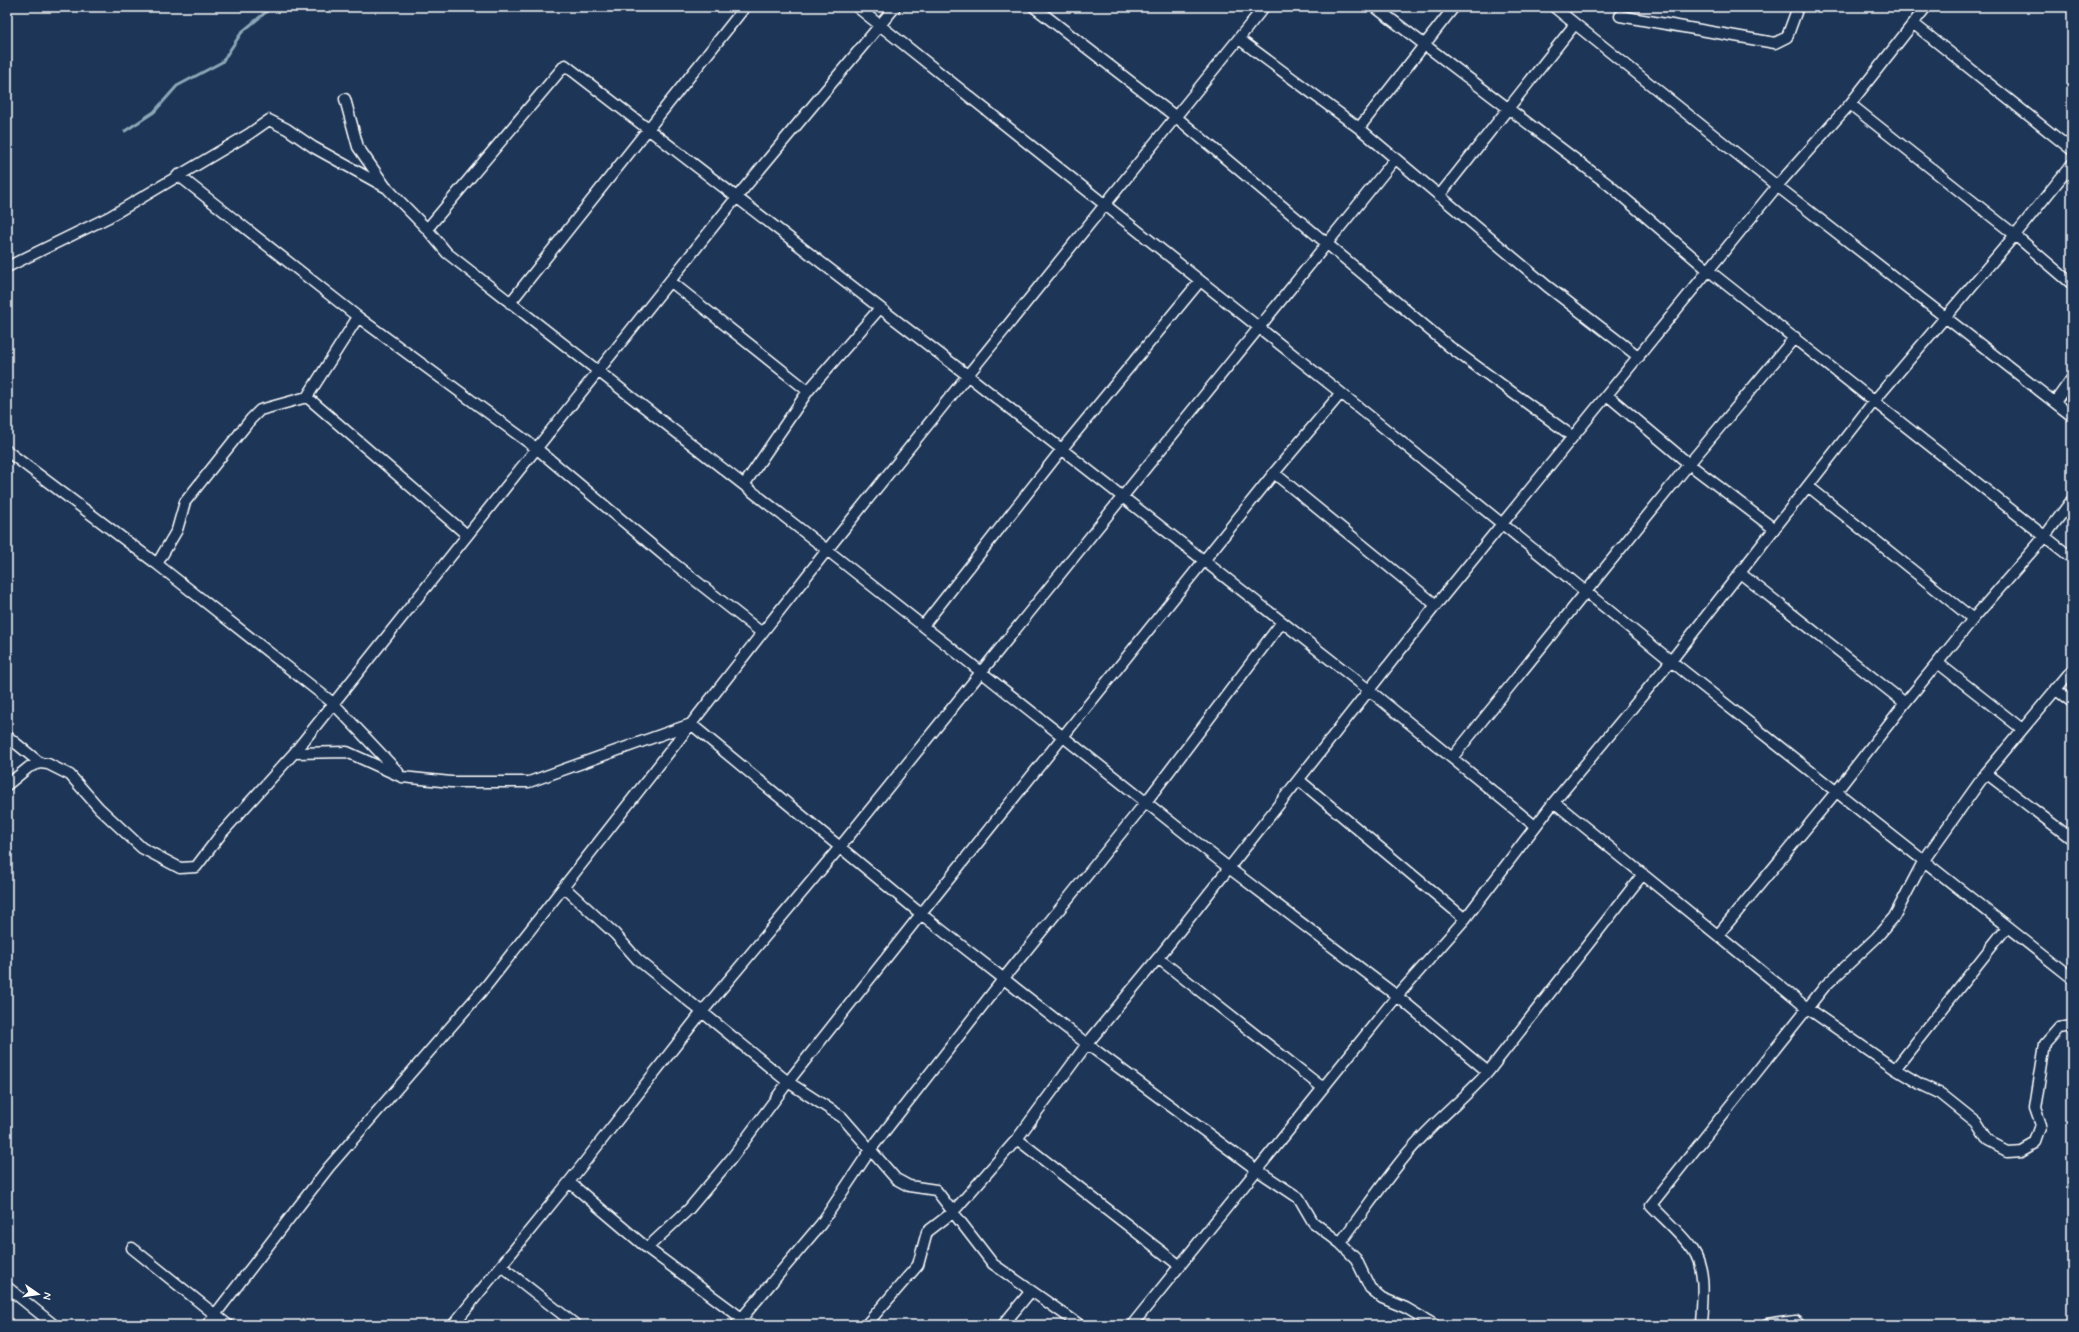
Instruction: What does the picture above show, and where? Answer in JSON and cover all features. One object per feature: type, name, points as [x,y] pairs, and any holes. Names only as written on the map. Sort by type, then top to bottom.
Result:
[{"type":"street","points":[[510,303],[745,7]]},
{"type":"street","points":[[857,7],[1341,393],[1671,661],[2072,978]]},
{"type":"street","points":[[7,785],[29,768],[40,763],[48,764],[70,775],[99,808],[142,848],[180,868],[196,867],[221,834],[294,753],[736,198],[895,7]]},
{"type":"street","points":[[1034,7],[1176,117],[1450,347],[1572,436]]},
{"type":"street","points":[[207,1325],[329,1167],[487,985],[827,550],[1264,7]]},
{"type":"street","points":[[1375,7],[1608,185],[1708,270],[1875,400],[2072,558]]},
{"type":"street","points":[[1359,128],[1454,7]]},
{"type":"street","points":[[1554,7],[1777,186],[2072,416]]},
{"type":"street","points":[[1620,16],[1775,43],[1787,37],[1798,7]]},
{"type":"street","points":[[866,1325],[918,1265],[927,1232],[953,1212],[1017,1139],[1087,1044],[1158,958],[1436,605],[1777,186],[1850,104],[1926,7]]},
{"type":"street","points":[[1439,196],[1575,24]]},
{"type":"street","points":[[1914,24],[2072,150]]},
{"type":"street","points":[[1239,39],[1359,128],[1547,286],[1639,357]]},
{"type":"street","points":[[427,229],[565,64],[649,127],[736,198],[967,375],[1205,561],[1369,690],[1535,826]]},
{"type":"street","points":[[345,99],[358,147],[386,188],[427,229],[447,253],[827,550],[1229,868],[1396,996],[1488,1072]]},
{"type":"street","points":[[1850,104],[2015,235],[2072,284]]},
{"type":"street","points":[[7,267],[109,217],[249,134],[269,120],[287,129],[313,147],[386,188]]},
{"type":"street","points":[[453,1325],[569,1182],[702,1012],[840,847],[1259,329],[1326,242],[1395,159]]},
{"type":"street","points":[[1132,1325],[1396,996],[1465,919],[1535,826],[1671,661],[1773,528],[1875,400],[2015,235],[2072,164]]},
{"type":"street","points":[[178,175],[358,317],[536,448],[667,558],[762,633]]},
{"type":"street","points":[[923,626],[1062,449],[1200,281]]},
{"type":"street","points":[[670,282],[808,391]]},
{"type":"street","points":[[744,485],[808,391],[880,308]]},
{"type":"street","points":[[157,564],[177,530],[184,502],[251,419],[260,410],[307,397],[358,317]]},
{"type":"street","points":[[1452,758],[1689,464],[1794,337]]},
{"type":"street","points":[[2055,402],[2072,378]]},
{"type":"street","points":[[647,1248],[689,1209],[731,1159],[788,1082],[921,914],[1274,473],[1341,393]]},
{"type":"street","points":[[1607,395],[1689,464],[1773,528]]},
{"type":"street","points":[[307,397],[467,535]]},
{"type":"street","points":[[7,451],[157,564],[333,703],[402,777]]},
{"type":"street","points":[[1274,473],[1436,605]]},
{"type":"street","points":[[1808,486],[1973,619]]},
{"type":"street","points":[[1718,935],[1836,792],[1904,703],[1973,619],[2045,536],[2072,500]]},
{"type":"street","points":[[1740,573],[1904,703]]},
{"type":"street","points":[[739,1321],[821,1224],[871,1149],[1004,978],[1146,802],[1282,622]]},
{"type":"street","points":[[1938,663],[2022,729]]},
{"type":"street","points":[[1701,1325],[1702,1286],[1700,1267],[1693,1250],[1651,1205],[1825,986],[1876,938],[1894,917],[1924,860],[1986,773],[2072,670]]},
{"type":"street","points":[[2056,689],[2072,702]]},
{"type":"street","points":[[294,753],[347,752],[402,777],[451,782],[529,782],[691,724]]},
{"type":"street","points":[[691,724],[921,914],[1087,1044],[1257,1170],[1299,1198],[1313,1222],[1340,1243],[1356,1259],[1370,1288],[1382,1298],[1406,1308],[1435,1325]]},
{"type":"street","points":[[7,736],[40,763]]},
{"type":"street","points":[[1986,773],[2072,839]]},
{"type":"street","points":[[1299,780],[1465,919]]},
{"type":"street","points":[[1554,802],[1807,1008],[1896,1069],[1920,1084],[1942,1094],[1976,1122],[1988,1141],[2007,1151],[2021,1150],[2035,1142],[2041,1125],[2035,1108],[2045,1044],[2058,1028],[2072,1026]]},
{"type":"street","points":[[1340,1243],[1406,1155],[1438,1120],[1468,1094],[1488,1072],[1643,874]]},
{"type":"street","points":[[564,886],[615,934],[637,959],[788,1082],[842,1116],[896,1179],[909,1186],[936,1190],[993,1264],[1080,1325]]},
{"type":"street","points":[[1896,1069],[2007,927]]},
{"type":"street","points":[[1158,958],[1323,1088]]},
{"type":"street","points":[[1017,1139],[1180,1266]]},
{"type":"street","points":[[569,1182],[647,1248],[739,1321],[751,1325]]},
{"type":"street","points":[[132,1248],[228,1325]]},
{"type":"street","points":[[501,1266],[576,1325]]},
{"type":"street","points":[[7,1287],[54,1325]]},
{"type":"street","points":[[1003,1325],[1030,1291]]},
{"type":"street","points":[[1767,1325],[1795,1321],[1800,1325]]},
{"type":"waterway","points":[[125,131],[154,112],[177,86],[222,62],[242,32],[272,7]]}]
